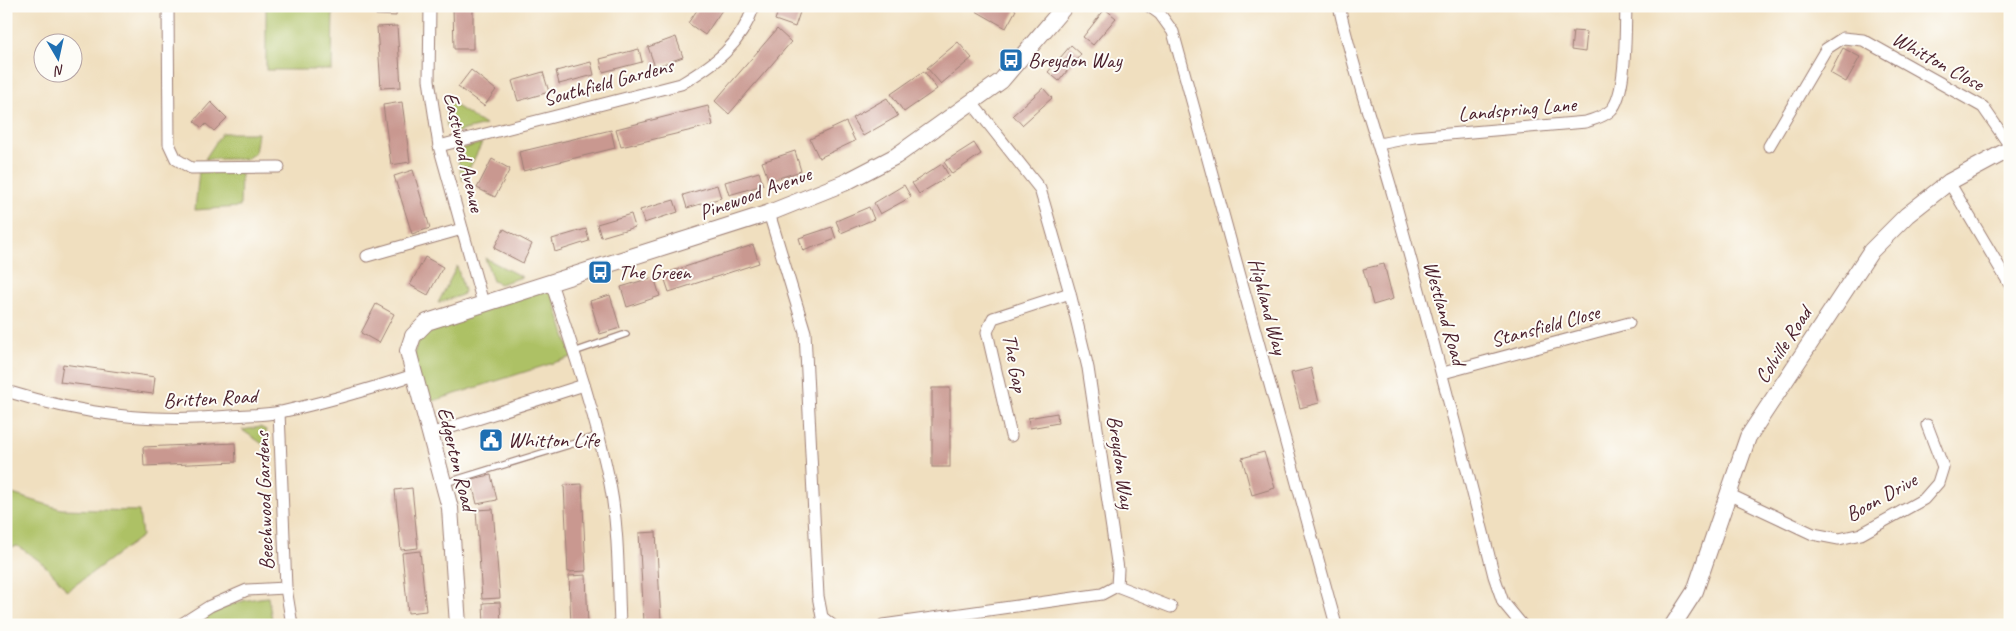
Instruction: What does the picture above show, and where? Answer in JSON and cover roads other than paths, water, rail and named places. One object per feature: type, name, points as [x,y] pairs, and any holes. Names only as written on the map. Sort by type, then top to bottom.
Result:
[{"type":"street","points":[[168,6],[169,144],[176,160],[191,168],[279,166]]},
{"type":"street","name":"Eastwood Avenue","points":[[430,6],[429,80],[439,146],[483,303]]},
{"type":"street","name":"Southfield Gardens","points":[[439,146],[681,84],[708,68],[732,48],[748,24],[754,6]]},
{"type":"street","name":"Highland Way","points":[[1149,6],[1160,14],[1173,32],[1336,625]]},
{"type":"street","name":"Westland Road","points":[[1339,6],[1346,39],[1379,144],[1443,373],[1494,576],[1503,602],[1522,625]]},
{"type":"street","name":"Landspring Lane","points":[[1379,144],[1414,137],[1586,122],[1600,117],[1611,110],[1620,89],[1626,6]]},
{"type":"street","name":"Pinewood Avenue","points":[[413,336],[427,322],[770,213],[844,183],[896,156],[972,103],[1001,80],[1063,7]]},
{"type":"street","name":"Whitton Close","points":[[1769,146],[1826,48],[1843,38],[1863,40],[1983,107],[2010,146]]},
{"type":"street","name":"Breydon Way","points":[[972,103],[1040,188],[1070,292],[1088,368],[1118,569],[1117,586]]},
{"type":"street","name":"Colville Road","points":[[1673,625],[1695,591],[1748,437],[1871,251],[1906,215],[1950,182],[2010,150]]},
{"type":"street","points":[[1950,182],[2010,285]]},
{"type":"street","points":[[770,213],[805,332],[818,596],[822,617],[828,624]]},
{"type":"street","points":[[367,256],[462,229]]},
{"type":"street","points":[[551,283],[584,385],[610,485],[616,534],[620,625]]},
{"type":"street","name":"The Gap","points":[[1011,436],[987,332],[993,318],[1070,292]]},
{"type":"street","name":"Stansfield Close","points":[[1443,373],[1629,323]]},
{"type":"street","name":"Edgerton Road","points":[[413,336],[408,351],[445,483],[450,508],[458,625]]},
{"type":"street","name":"Britten Road","points":[[6,391],[52,405],[104,415],[153,420],[212,418],[279,412],[355,393],[414,375]]},
{"type":"street","points":[[430,434],[584,385]]},
{"type":"street","name":"Beechwood Gardens","points":[[279,412],[286,588],[292,625]]},
{"type":"street","name":"Boon Drive","points":[[1728,494],[1813,534],[1838,539],[1860,534],[1924,499],[1938,483],[1943,467],[1927,425]]},
{"type":"street","points":[[883,625],[1102,594],[1117,586],[1172,607]]},
{"type":"street","name":"Beechwood Gardens","points":[[180,625],[210,606],[247,590],[286,588]]},
{"type":"lane","points":[[574,352],[626,334]]},
{"type":"lane","points":[[445,483],[598,436]]},
{"type":"place","name":"Breydon Way","points":[[1011,60]]},
{"type":"place","name":"The Green","points":[[600,272]]},
{"type":"place","name":"Whitton Life","points":[[491,440]]}]
